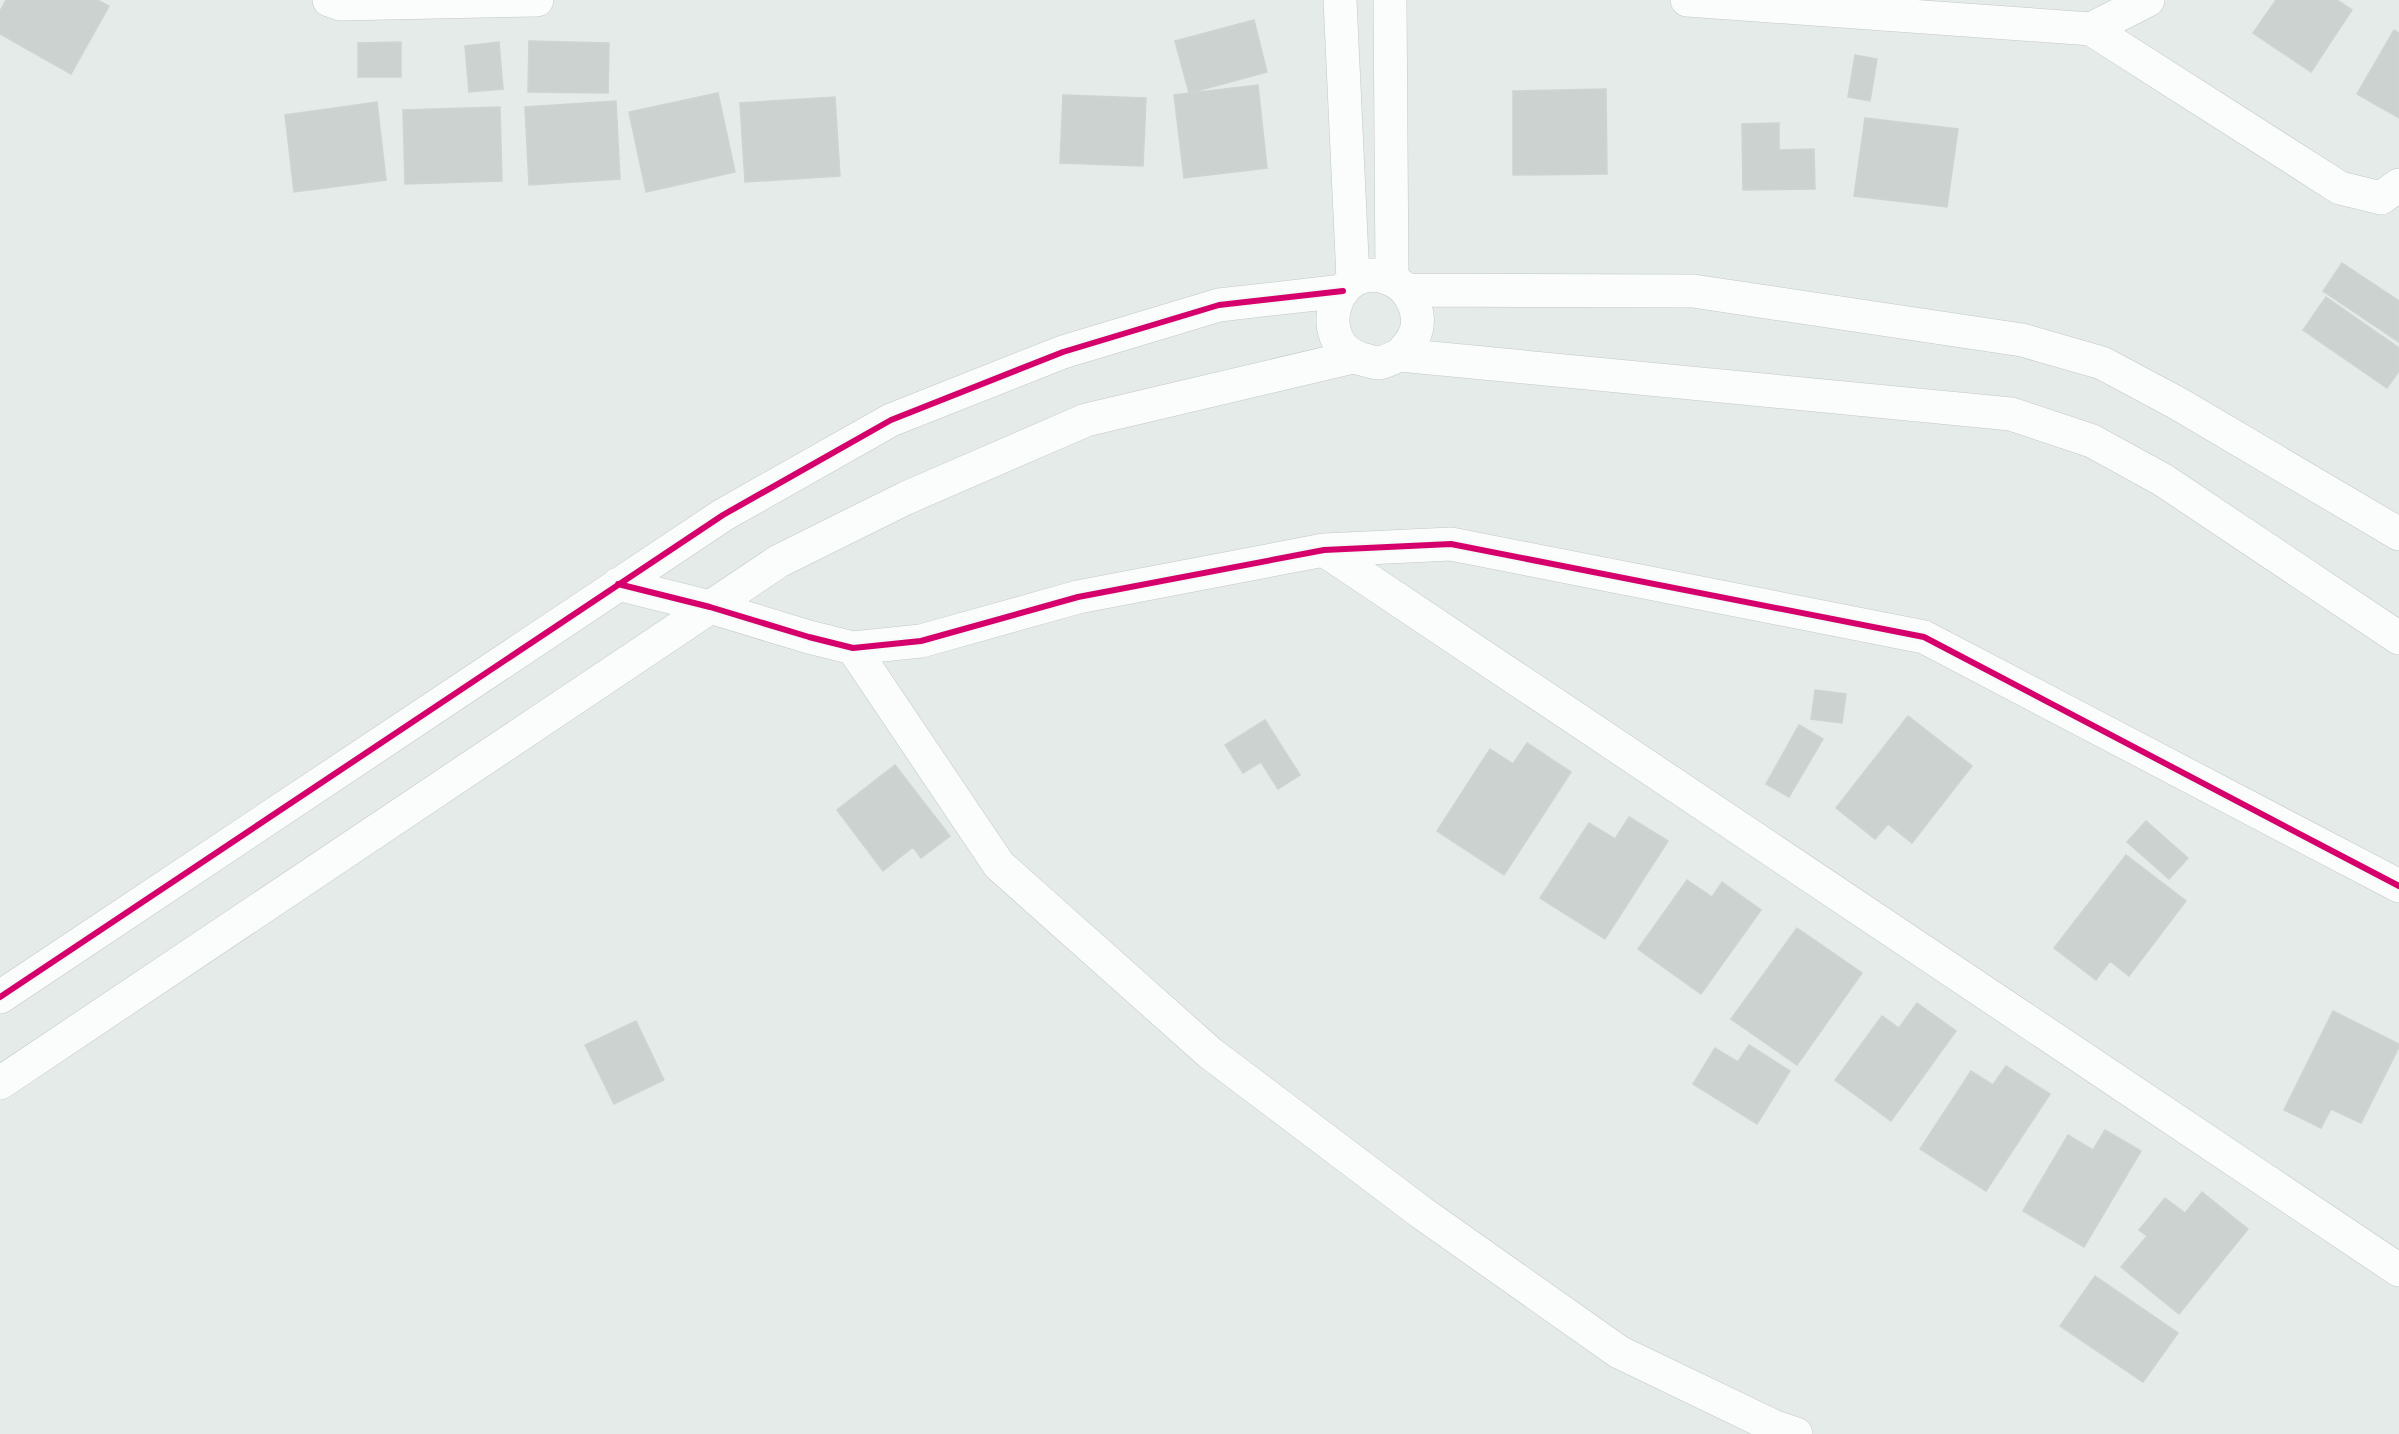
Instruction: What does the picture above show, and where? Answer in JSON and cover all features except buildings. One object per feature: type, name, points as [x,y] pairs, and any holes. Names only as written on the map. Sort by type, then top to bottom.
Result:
[{"type":"street","points":[[329,0],[340,4],[537,0]]},
{"type":"street","points":[[1340,0],[1348,285],[1332,314],[1336,339],[1353,357]]},
{"type":"street","points":[[1390,0],[1399,285],[1418,312],[1415,335],[1400,355]]},
{"type":"street","points":[[1688,0],[2091,30],[2340,188],[2381,198],[2399,185]]},
{"type":"street","points":[[2091,30],[2148,0]]},
{"type":"street","points":[[0,997],[723,515],[891,420],[1063,352],[1218,305],[1348,285],[1373,274],[1399,285],[1693,291],[2022,340],[2102,363],[2177,403],[2399,534]]},
{"type":"street","points":[[0,1083],[778,561],[895,503],[1086,420],[1353,357],[1378,363],[1400,355],[2011,414],[2092,441],[2163,480],[2399,638]]},
{"type":"street","points":[[618,584],[710,607],[853,648],[921,640],[1078,597],[1324,550],[1451,544],[1924,637],[2399,886]]},
{"type":"street","points":[[1324,550],[2399,1270]]},
{"type":"street","points":[[853,648],[999,866],[1210,1053],[1422,1213],[1619,1352],[1775,1427],[1796,1434]]},
{"type":"cycle path","points":[[0,997],[723,515],[891,420],[1063,352],[1219,305],[1343,291]]},
{"type":"cycle path","points":[[618,584],[710,607],[853,648],[921,641],[1078,597],[1324,550],[1451,544],[1924,637],[2399,886]]}]
